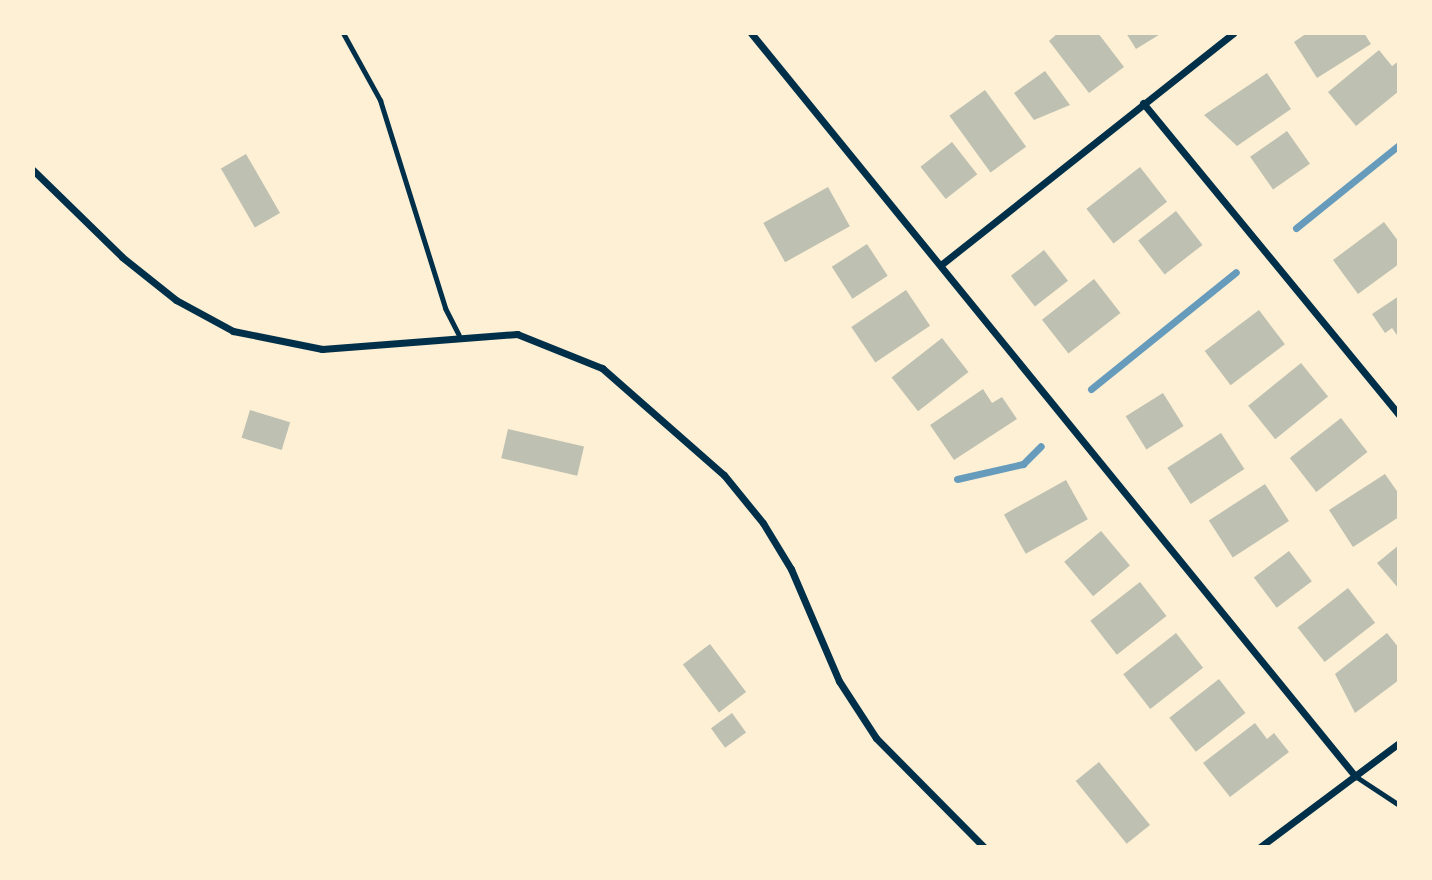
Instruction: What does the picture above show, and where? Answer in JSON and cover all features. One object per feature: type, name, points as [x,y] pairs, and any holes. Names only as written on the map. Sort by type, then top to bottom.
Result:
[{"type":"street","points":[[751,33],[942,264],[1355,776]]},
{"type":"street","points":[[942,264],[1233,33]]},
{"type":"street","points":[[1143,103],[1399,415]]},
{"type":"street","points":[[33,170],[133,265],[233,331],[322,349],[459,335],[517,334],[575,352],[653,407],[724,475],[791,569],[839,681],[876,738],[984,847]]},
{"type":"street","points":[[1260,847],[1399,743]]},
{"type":"lane","points":[[342,33],[380,100],[445,308],[459,335]]},
{"type":"lane","points":[[1355,776],[1399,805]]},
{"type":"building","points":[[1058,33],[1098,33],[1124,67],[1089,93],[1049,41]]},
{"type":"building","points":[[1126,33],[1162,33],[1136,49]]},
{"type":"building","points":[[1307,33],[1364,33],[1371,44],[1317,78],[1294,42]]},
{"type":"building","points":[[1379,50],[1392,66],[1399,61],[1399,91],[1356,126],[1328,92]]},
{"type":"building","points":[[1045,71],[1070,105],[1034,120],[1014,93]]},
{"type":"building","points":[[1267,73],[1291,109],[1237,146],[1204,115]]},
{"type":"building","points":[[985,90],[1026,147],[991,172],[949,116]]},
{"type":"building","points":[[1287,131],[1310,164],[1273,190],[1250,157]]},
{"type":"building","points":[[952,142],[977,174],[946,199],[920,167]]},
{"type":"building","points":[[246,154],[280,213],[255,227],[221,168]]},
{"type":"building","points":[[1140,167],[1167,202],[1114,244],[1086,209]]},
{"type":"building","points":[[828,187],[850,226],[785,262],[763,223]]},
{"type":"building","points":[[1176,211],[1202,245],[1165,274],[1138,241]]},
{"type":"building","points":[[1384,222],[1399,242],[1399,264],[1358,294],[1333,260]]},
{"type":"building","points":[[867,244],[888,276],[852,299],[832,267]]},
{"type":"building","points":[[1044,250],[1068,281],[1035,307],[1011,276]]},
{"type":"building","points":[[1094,279],[1120,313],[1068,354],[1042,320]]},
{"type":"building","points":[[906,290],[930,326],[875,363],[851,327]]},
{"type":"building","points":[[1399,296],[1399,338],[1392,328],[1385,333],[1372,314]]},
{"type":"building","points":[[1259,310],[1285,344],[1231,385],[1205,351]]},
{"type":"building","points":[[942,338],[968,372],[918,411],[892,377]]},
{"type":"building","points":[[1301,363],[1328,396],[1275,439],[1248,406]]},
{"type":"building","points":[[983,389],[992,403],[1002,397],[1017,419],[954,460],[930,425]]},
{"type":"building","points":[[1163,393],[1184,426],[1146,449],[1126,416]]},
{"type":"building","points":[[250,410],[290,422],[282,450],[242,438]]},
{"type":"building","points":[[1341,418],[1367,452],[1316,492],[1290,458]]},
{"type":"building","points":[[508,429],[584,447],[577,476],[501,458]]},
{"type":"building","points":[[1221,433],[1244,469],[1191,504],[1167,468]]},
{"type":"building","points":[[1385,474],[1399,494],[1399,517],[1353,547],[1329,510]]},
{"type":"building","points":[[1066,480],[1088,519],[1026,554],[1004,514]]},
{"type":"building","points":[[1265,484],[1289,521],[1233,557],[1209,520]]},
{"type":"building","points":[[1101,531],[1130,565],[1093,596],[1064,562]]},
{"type":"building","points":[[1399,545],[1399,589],[1377,563]]},
{"type":"building","points":[[1289,551],[1312,581],[1277,608],[1254,577]]},
{"type":"building","points":[[1140,582],[1166,616],[1117,655],[1090,621]]},
{"type":"building","points":[[1348,588],[1375,623],[1325,662],[1298,627]]},
{"type":"building","points":[[1176,633],[1203,668],[1150,709],[1123,674]]},
{"type":"building","points":[[1387,633],[1399,648],[1399,680],[1355,713],[1335,674]]},
{"type":"building","points":[[710,644],[746,692],[719,712],[683,664]]},
{"type":"building","points":[[1219,679],[1245,713],[1196,752],[1169,718]]},
{"type":"building","points":[[732,713],[746,732],[725,748],[711,728]]},
{"type":"building","points":[[1255,723],[1267,739],[1274,733],[1289,752],[1230,797],[1203,763]]},
{"type":"building","points":[[1099,762],[1150,825],[1127,844],[1076,781]]},
{"type":"waterway","points":[[1296,228],[1399,145]]},
{"type":"waterway","points":[[1091,389],[1236,272]]},
{"type":"waterway","points":[[957,479],[1023,464],[1041,446]]}]
